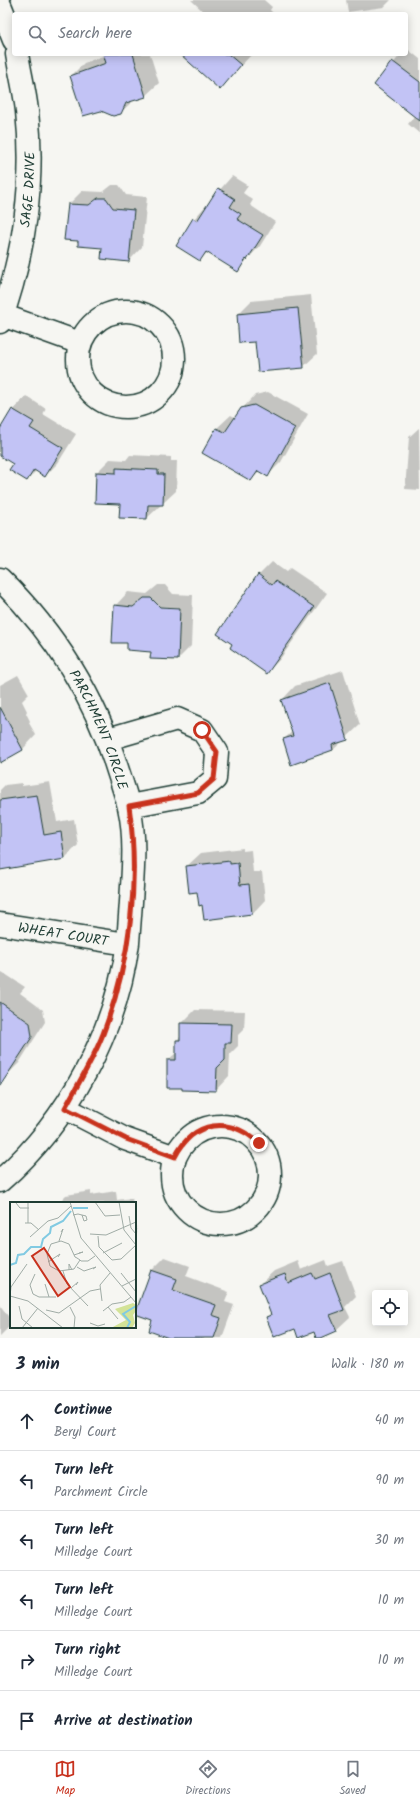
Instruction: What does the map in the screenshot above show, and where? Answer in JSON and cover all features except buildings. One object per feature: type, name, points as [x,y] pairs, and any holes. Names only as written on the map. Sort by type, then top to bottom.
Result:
[{"type":"street","points":[[0,5],[12,35]]},
{"type":"street","name":"SAGE DRIVE","points":[[1,319],[19,261],[29,181],[27,110],[17,56]]},
{"type":"street","points":[[130,310],[142,313],[154,318],[163,327],[170,338],[174,350],[175,362],[172,375],[167,386],[158,396],[148,403],[129,407],[110,405],[99,399],[89,390],[82,380],[78,362],[80,342],[86,331],[94,322],[105,315],[117,311],[130,310]]},
{"type":"street","points":[[1,319],[80,342]]},
{"type":"street","name":"PARCHMENT CIRCLE","points":[[0,579],[41,624],[63,653],[83,684],[108,739],[129,806],[132,828],[132,882],[127,944],[117,993],[102,1035],[65,1108],[27,1154],[0,1181]]},
{"type":"street","points":[[108,739],[177,719],[202,730],[217,752],[214,779],[198,793],[129,806]]},
{"type":"street","name":"WHEAT COURT","points":[[0,924],[127,944]]},
{"type":"street","points":[[65,1108],[126,1139],[175,1157]]},
{"type":"street","points":[[213,1126],[238,1128],[250,1135],[259,1143],[266,1154],[270,1167],[270,1180],[267,1192],[257,1208],[242,1220],[222,1224],[204,1221],[192,1215],[183,1206],[176,1195],[172,1176],[175,1157],[180,1146],[189,1136],[200,1130],[213,1126]]},
{"type":"route","points":[[202,730],[217,752],[214,779],[198,793],[129,806],[132,828],[132,882],[127,944],[117,993],[102,1035],[90,1062],[65,1108],[126,1139],[175,1157],[180,1146],[189,1136],[200,1130],[213,1126],[238,1128],[250,1135],[259,1143]]}]
